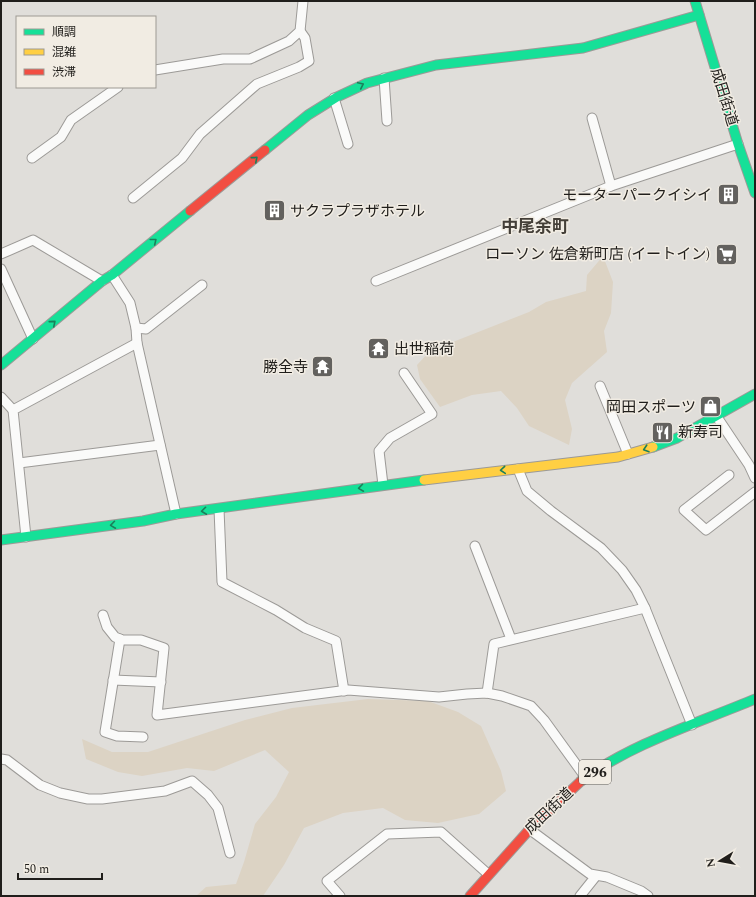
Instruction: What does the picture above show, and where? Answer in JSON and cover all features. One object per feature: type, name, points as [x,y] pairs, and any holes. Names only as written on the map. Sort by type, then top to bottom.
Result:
[{"type":"main road","name":"成田街道","points":[[694,1],[738,144],[755,193]]},
{"type":"main road","points":[[1,365],[102,281],[112,276],[308,115],[334,98],[367,83],[436,65],[583,48],[699,15]]},
{"type":"main road","points":[[1,540],[143,521],[176,514],[383,485],[618,457],[645,450],[677,438],[755,394]]},
{"type":"main road","name":"成田街道","points":[[470,896],[529,829],[567,793],[586,778],[611,762],[692,725],[755,699]]},
{"type":"street","points":[[133,198],[182,158],[200,134],[257,84],[299,67],[309,61],[305,38],[300,31],[303,1]]},
{"type":"street","points":[[156,70],[223,59],[250,59],[289,41],[300,31]]},
{"type":"street","points":[[384,78],[387,121]]},
{"type":"street","points":[[32,158],[61,137],[71,120],[117,88]]},
{"type":"street","points":[[334,98],[348,144]]},
{"type":"street","points":[[592,118],[611,186]]},
{"type":"street","points":[[376,281],[611,186],[738,144]]},
{"type":"street","points":[[1,254],[33,240],[102,281]]},
{"type":"street","points":[[1,270],[33,339]]},
{"type":"street","points":[[112,276],[130,303],[136,328],[137,343],[176,514]]},
{"type":"street","points":[[136,328],[146,328],[202,285]]},
{"type":"street","points":[[13,410],[137,343]]},
{"type":"street","points":[[383,485],[379,451],[390,438],[432,414],[404,373]]},
{"type":"street","points":[[600,386],[628,454]]},
{"type":"street","points":[[1,397],[13,410],[26,537]]},
{"type":"street","points":[[717,416],[750,465],[755,478]]},
{"type":"street","points":[[19,463],[160,445]]},
{"type":"street","points":[[518,469],[527,491],[601,548],[622,570],[636,590],[645,608],[692,725]]},
{"type":"street","points":[[729,475],[684,510],[706,530],[755,492]]},
{"type":"street","points":[[219,509],[222,582],[276,610],[305,628],[336,641],[344,691]]},
{"type":"street","points":[[475,546],[511,639]]},
{"type":"street","points":[[487,693],[494,644],[645,608]]},
{"type":"street","points":[[103,615],[107,626],[115,637],[120,639],[141,640],[164,648],[157,715],[344,691],[439,697],[487,693],[502,696],[531,706],[544,720],[586,778]]},
{"type":"street","points":[[120,639],[105,732],[117,736],[143,737]]},
{"type":"street","points":[[113,680],[161,682]]},
{"type":"street","points":[[1,759],[7,760],[40,785],[60,794],[88,799],[102,799],[165,791],[192,781],[208,795],[218,808],[230,853]]},
{"type":"street","points":[[529,829],[590,874],[608,877],[641,891],[648,896]]},
{"type":"street","points":[[340,896],[326,881],[387,834],[441,832],[488,874]]},
{"type":"street","points":[[580,896],[596,876]]},
{"type":"shaded area","points":[[603,256],[613,282],[611,313],[604,331],[607,352],[572,383],[565,400],[572,429],[569,445],[529,426],[517,408],[501,391],[472,395],[440,407],[420,379],[417,365],[430,351],[529,312],[546,302],[586,291],[587,275]]},
{"type":"shaded area","points":[[368,699],[428,701],[458,712],[481,726],[501,771],[506,791],[479,814],[438,823],[405,820],[383,808],[343,813],[304,828],[284,865],[263,896],[196,896],[206,887],[236,884],[255,824],[276,797],[289,772],[265,750],[214,771],[187,768],[142,776],[118,772],[86,759],[82,739],[112,752],[148,752],[245,720],[292,708]]},
{"type":"traffic: fast","points":[[695,1],[738,144],[755,193]]},
{"type":"traffic: fast","points":[[265,150],[308,115],[337,97],[367,83],[436,65],[583,48],[699,15]]},
{"type":"traffic: fast","points":[[1,365],[102,281],[112,275],[190,211]]},
{"type":"traffic: fast","points":[[653,447],[677,438],[755,394]]},
{"type":"traffic: fast","points":[[1,540],[424,480]]},
{"type":"traffic: fast","points":[[581,781],[600,768],[643,745],[755,699]]},
{"type":"traffic: slow","points":[[424,480],[618,457],[653,447]]},
{"type":"traffic: jam","points":[[190,211],[265,150]]},
{"type":"traffic: jam","points":[[470,896],[529,830],[581,781]]},
{"type":"place","name":"モーターパークイシイ","points":[[728,195]]},
{"type":"place","name":"サクラプラザホテル","points":[[274,211]]},
{"type":"place","name":"ローソン 佐倉新町店 (イートイン)","points":[[726,254]]},
{"type":"place","name":"出世稲荷","points":[[378,349]]},
{"type":"place","name":"勝全寺","points":[[323,367]]},
{"type":"place","name":"岡田スポーツ","points":[[711,407]]},
{"type":"place","name":"新寿司","points":[[663,432]]},
{"type":"district","name":"中尾余町","points":[[535,227]]}]
